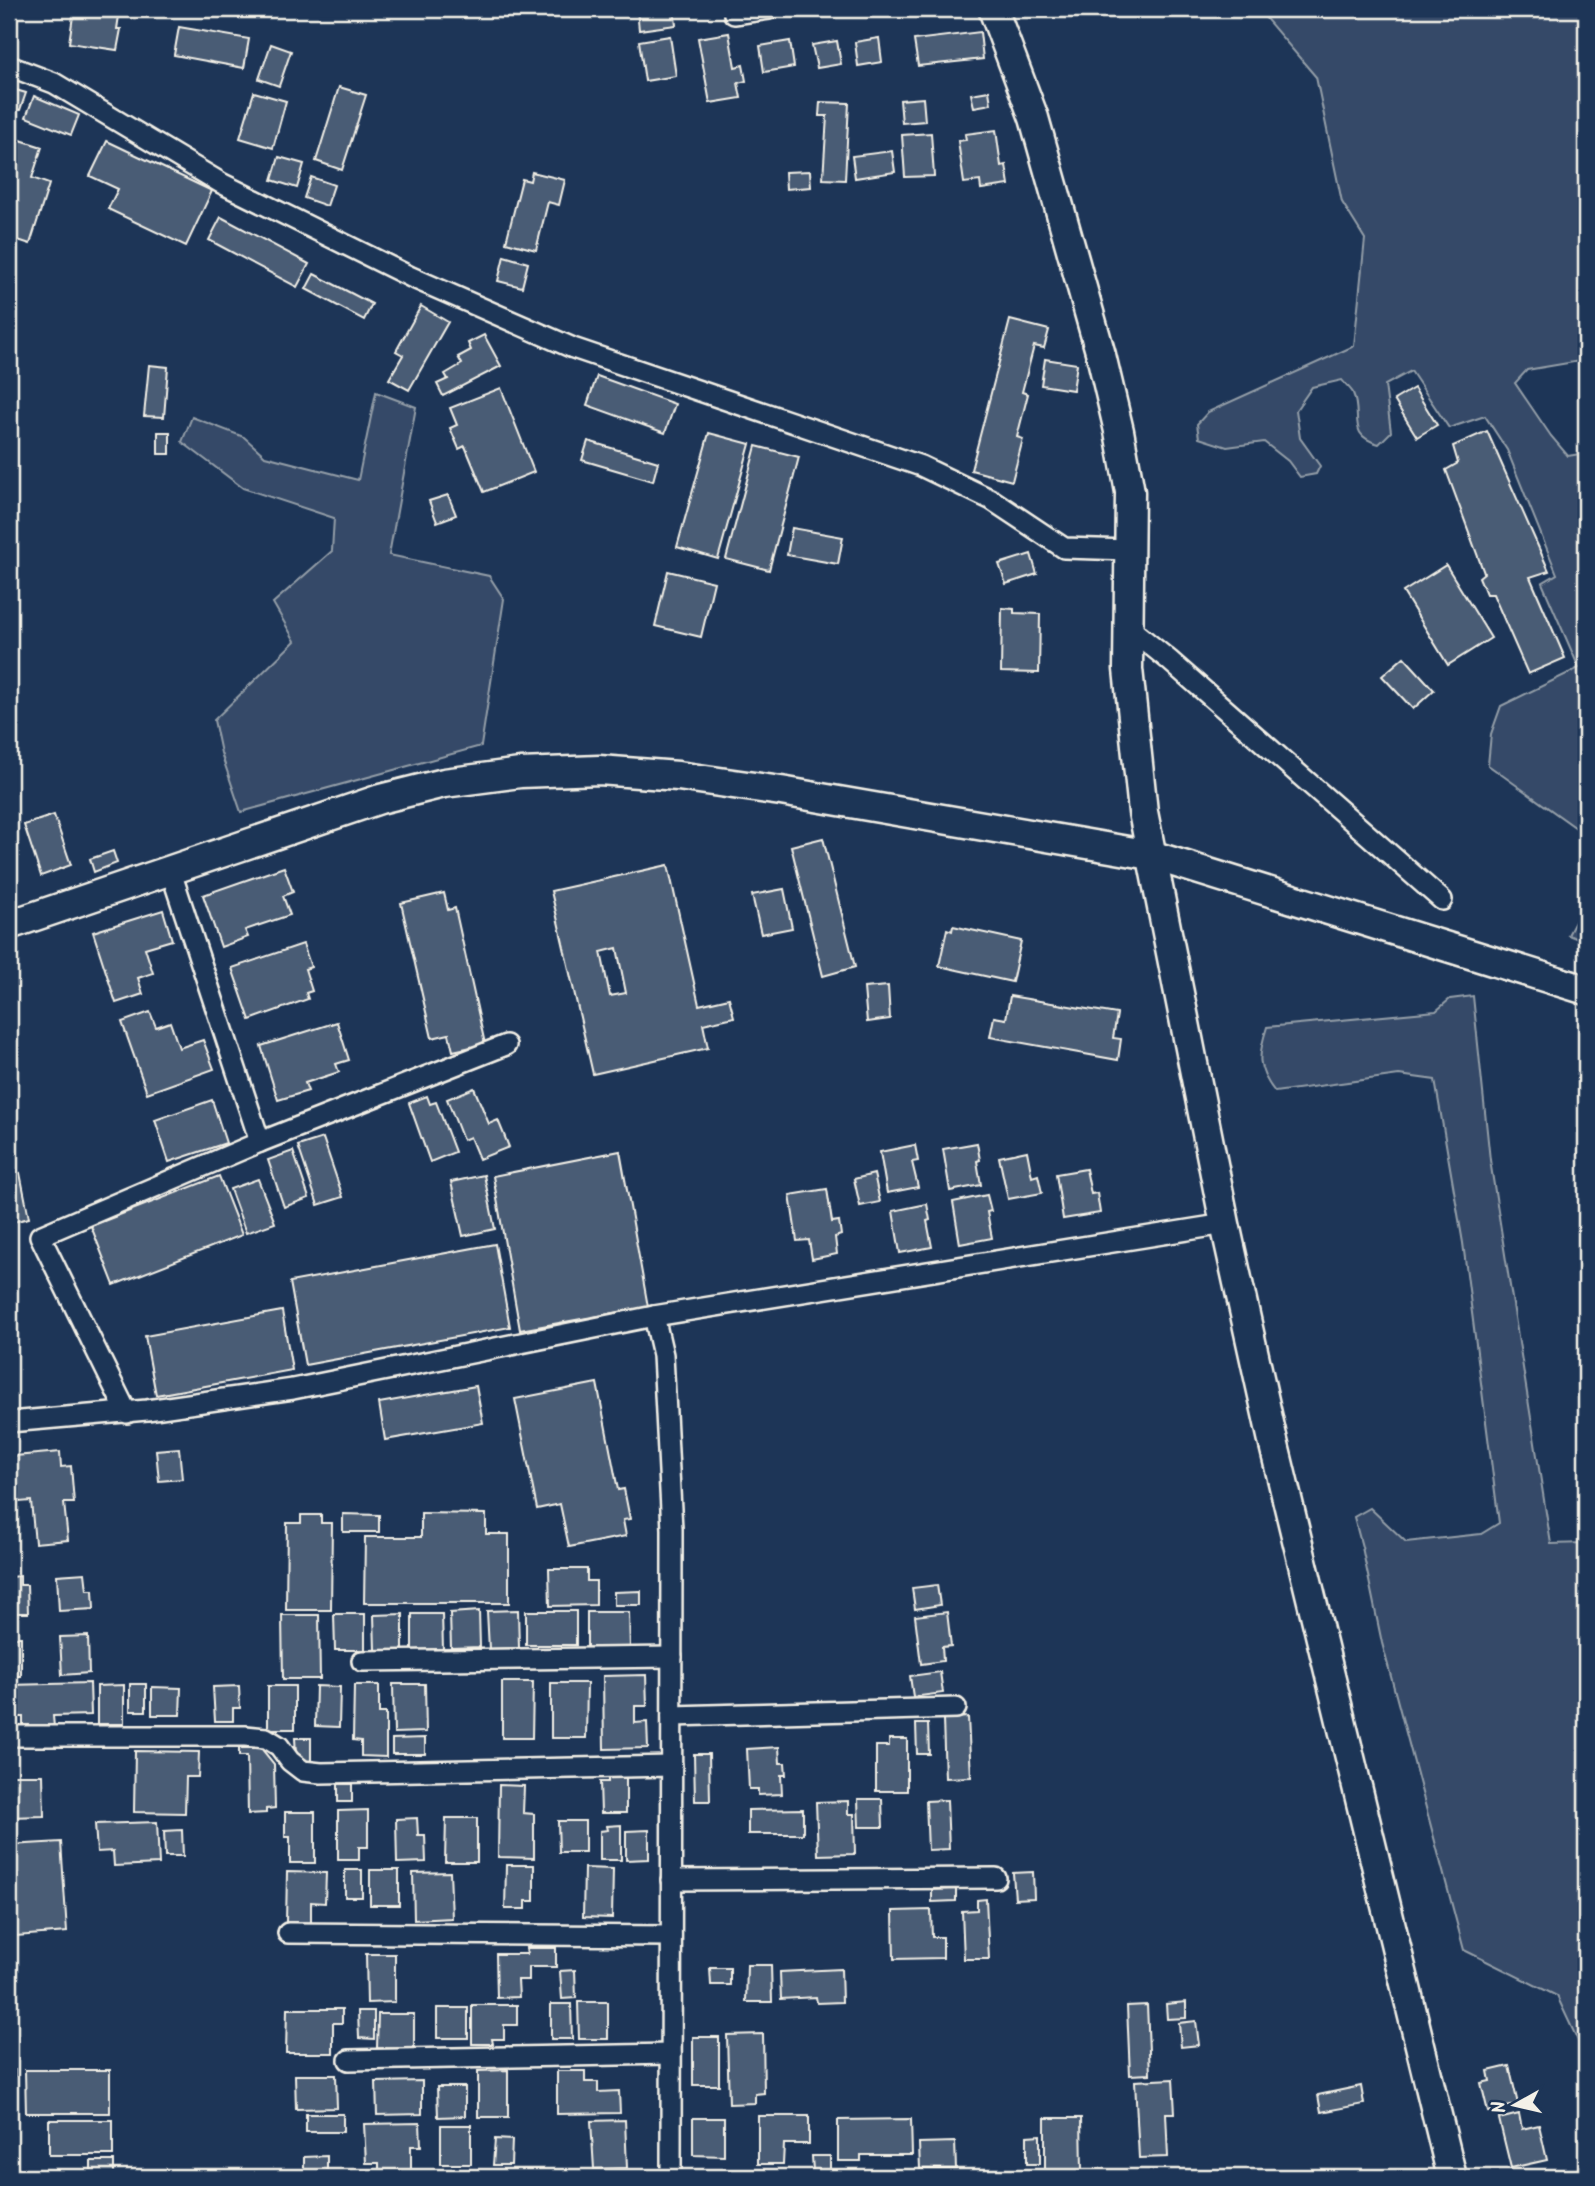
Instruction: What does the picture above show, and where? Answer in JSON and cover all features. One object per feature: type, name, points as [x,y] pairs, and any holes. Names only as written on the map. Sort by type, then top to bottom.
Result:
[{"type":"street","points":[[734,14],[769,9]]},
{"type":"street","points":[[993,9],[1034,118],[1101,355],[1119,431],[1130,492],[1127,626],[1131,716],[1151,855],[1225,1224],[1273,1441],[1446,2176]]},
{"type":"street","points":[[9,66],[54,83],[221,183],[411,277],[573,348],[921,466],[992,500],[1064,548],[1129,550]]},
{"type":"street","points":[[1127,626],[1442,900]]},
{"type":"street","points":[[9,925],[380,799],[444,783],[520,773],[599,770],[678,776],[781,791],[1151,855],[1586,990]]},
{"type":"street","points":[[170,869],[260,1142]]},
{"type":"street","points":[[127,1413],[40,1236],[260,1142],[506,1045]]},
{"type":"street","points":[[9,1422],[127,1413],[293,1389],[654,1316],[1225,1224]]},
{"type":"street","points":[[654,1316],[663,1355],[672,1528],[671,2177]]},
{"type":"street","points":[[362,1661],[672,1657]]},
{"type":"street","points":[[672,1716],[956,1708]]},
{"type":"street","points":[[9,1736],[266,1738],[279,1746],[290,1761],[303,1771],[321,1773],[672,1766]]},
{"type":"street","points":[[671,1880],[996,1878]]},
{"type":"street","points":[[288,1933],[671,1936]]},
{"type":"street","points":[[349,2060],[671,2054]]},
{"type":"shaded area","points":[[1258,9],[1586,9],[1586,360],[1527,370],[1515,383],[1568,456],[1586,453],[1586,835],[1488,765],[1491,734],[1501,706],[1579,668],[1542,583],[1557,574],[1507,450],[1485,416],[1449,428],[1411,371],[1385,385],[1391,432],[1379,444],[1362,436],[1357,424],[1353,393],[1342,380],[1312,387],[1296,410],[1300,438],[1320,466],[1316,474],[1300,477],[1288,461],[1264,442],[1227,447],[1199,438],[1197,424],[1208,412],[1354,346],[1365,239],[1342,202],[1316,77]]},
{"type":"shaded area","points":[[376,392],[416,407],[389,555],[489,576],[504,599],[481,746],[241,812],[221,753],[214,720],[295,641],[273,603],[332,551],[334,518],[243,488],[182,442],[192,417],[244,437],[265,456],[358,480]]},
{"type":"shaded area","points":[[1586,901],[1586,942],[1568,935]]},
{"type":"shaded area","points":[[1473,996],[1490,1160],[1551,1544],[1586,1543],[1586,2040],[1579,2043],[1557,1996],[1464,1950],[1382,1643],[1354,1517],[1370,1508],[1406,1542],[1481,1534],[1499,1523],[1463,1243],[1435,1080],[1399,1075],[1275,1092],[1264,1076],[1260,1061],[1267,1027],[1436,1011],[1450,999]]},
{"type":"building","points":[[74,9],[120,9],[117,29],[121,29],[117,50],[69,43]]},
{"type":"building","points":[[637,9],[674,9],[676,25],[639,30]]},
{"type":"building","points":[[179,27],[249,39],[244,68],[174,55]]},
{"type":"building","points":[[980,32],[983,59],[918,66],[914,40]]},
{"type":"building","points":[[729,33],[735,67],[743,65],[746,81],[738,83],[741,98],[710,103],[698,38]]},
{"type":"building","points":[[670,36],[676,76],[645,81],[639,41]]},
{"type":"building","points":[[879,38],[882,62],[858,66],[855,42]]},
{"type":"building","points":[[790,41],[794,67],[764,72],[760,46]]},
{"type":"building","points":[[837,41],[841,64],[817,68],[812,45]]},
{"type":"building","points":[[271,44],[291,51],[279,86],[259,79]]},
{"type":"building","points":[[339,87],[366,95],[342,170],[316,161]]},
{"type":"building","points":[[9,88],[26,93],[20,110],[14,109],[9,127]]},
{"type":"building","points":[[989,91],[991,104],[974,107],[971,94]]},
{"type":"building","points":[[254,92],[286,101],[273,148],[240,138]]},
{"type":"building","points":[[34,96],[79,115],[71,135],[26,117]]},
{"type":"building","points":[[923,98],[925,121],[902,123],[900,100]]},
{"type":"building","points":[[820,102],[849,103],[845,180],[823,179],[827,116],[819,116]]},
{"type":"building","points":[[996,130],[1001,166],[1006,165],[1009,185],[981,189],[980,181],[964,183],[958,141],[966,140],[965,134]]},
{"type":"building","points":[[931,133],[934,176],[905,177],[902,135]]},
{"type":"building","points":[[11,137],[42,147],[32,178],[49,184],[30,244],[9,237]]},
{"type":"building","points":[[107,141],[212,191],[186,246],[108,209],[118,189],[90,176]]},
{"type":"building","points":[[892,151],[895,172],[855,178],[852,156]]},
{"type":"building","points":[[279,157],[304,164],[297,188],[272,180]]},
{"type":"building","points":[[810,171],[811,187],[786,189],[785,172]]},
{"type":"building","points":[[532,172],[565,180],[559,205],[548,202],[536,250],[506,242],[522,179],[530,181]]},
{"type":"building","points":[[311,177],[334,185],[327,206],[304,198]]},
{"type":"building","points":[[221,217],[309,264],[297,287],[209,240]]},
{"type":"building","points":[[504,256],[528,263],[522,287],[498,281]]},
{"type":"building","points":[[314,274],[372,304],[364,320],[306,289]]},
{"type":"building","points":[[421,306],[448,322],[409,390],[389,379],[403,355],[396,351]]},
{"type":"building","points":[[1010,320],[1049,330],[1044,348],[1034,346],[1022,392],[1028,394],[1017,437],[1023,439],[1012,481],[971,470]]},
{"type":"building","points":[[484,335],[501,366],[443,396],[437,384],[448,379],[445,374],[462,364],[458,357],[471,350],[468,343]]},
{"type":"building","points":[[1045,359],[1077,364],[1073,390],[1041,385]]},
{"type":"building","points":[[149,365],[168,367],[164,417],[144,416]]},
{"type":"building","points":[[597,376],[675,404],[665,433],[587,405]]},
{"type":"building","points":[[501,388],[534,472],[484,492],[465,446],[459,449],[450,428],[457,425],[450,408]]},
{"type":"building","points":[[1414,388],[1437,425],[1417,437],[1394,400]]},
{"type":"building","points":[[1487,431],[1549,571],[1530,577],[1565,658],[1528,674],[1493,594],[1486,594],[1479,577],[1484,573],[1446,470],[1458,463],[1453,446]]},
{"type":"building","points":[[158,432],[170,432],[170,454],[158,454]]},
{"type":"building","points":[[709,433],[750,444],[718,559],[677,547]]},
{"type":"building","points":[[588,441],[658,462],[653,481],[582,460]]},
{"type":"building","points":[[756,446],[799,457],[769,570],[726,559]]},
{"type":"building","points":[[448,495],[456,515],[437,522],[429,501]]},
{"type":"building","points":[[792,528],[843,537],[838,564],[787,555]]},
{"type":"building","points":[[1031,554],[1037,574],[1006,584],[999,564]]},
{"type":"building","points":[[1446,565],[1491,638],[1448,665],[1403,592]]},
{"type":"building","points":[[668,571],[714,582],[701,637],[655,626]]},
{"type":"building","points":[[1002,608],[1014,609],[1014,613],[1040,614],[1039,673],[1001,672]]},
{"type":"building","points":[[1404,657],[1434,690],[1413,709],[1382,676]]},
{"type":"building","points":[[54,815],[71,865],[41,876],[24,825]]},
{"type":"building","points":[[823,838],[855,967],[823,976],[791,846]]},
{"type":"building","points":[[113,851],[117,863],[94,872],[90,859]]},
{"type":"building","points":[[668,865],[699,1005],[729,998],[734,1017],[703,1024],[708,1048],[593,1074],[551,891]],"holes":[[[617,948],[626,993],[610,996],[601,952]]]},
{"type":"building","points":[[284,867],[293,892],[283,896],[290,915],[245,930],[248,937],[221,947],[203,895]]},
{"type":"building","points":[[784,889],[792,928],[761,934],[752,895]]},
{"type":"building","points":[[444,893],[448,910],[455,908],[485,1044],[453,1051],[449,1034],[432,1038],[401,903]]},
{"type":"building","points":[[163,910],[172,940],[145,948],[153,973],[138,978],[143,994],[116,1003],[93,932]]},
{"type":"building","points":[[953,926],[1021,941],[1012,982],[939,966],[947,929],[952,931]]},
{"type":"building","points":[[303,944],[311,967],[305,969],[312,991],[306,993],[308,999],[250,1020],[232,968]]},
{"type":"building","points":[[888,986],[890,1019],[867,1022],[864,988]]},
{"type":"building","points":[[1010,996],[1117,1014],[1113,1038],[1121,1039],[1118,1060],[990,1037],[994,1017],[1006,1019]]},
{"type":"building","points":[[150,1012],[156,1027],[170,1022],[179,1048],[203,1040],[214,1069],[147,1093],[122,1022]]},
{"type":"building","points":[[337,1022],[349,1060],[336,1064],[339,1072],[305,1083],[308,1091],[278,1100],[261,1046]]},
{"type":"building","points":[[474,1088],[489,1124],[498,1120],[509,1147],[479,1159],[470,1137],[463,1140],[447,1099]]},
{"type":"building","points":[[427,1096],[430,1104],[436,1102],[455,1152],[430,1162],[409,1103]]},
{"type":"building","points":[[212,1100],[226,1143],[169,1162],[155,1120]]},
{"type":"building","points":[[323,1138],[343,1197],[318,1205],[298,1146]]},
{"type":"building","points":[[977,1143],[981,1185],[950,1191],[943,1149]]},
{"type":"building","points":[[915,1145],[918,1161],[912,1162],[918,1187],[887,1193],[880,1152]]},
{"type":"building","points":[[293,1151],[309,1198],[284,1207],[268,1160]]},
{"type":"building","points":[[620,1151],[648,1307],[520,1330],[493,1176]]},
{"type":"building","points":[[1027,1151],[1032,1177],[1038,1175],[1042,1193],[1008,1199],[999,1157]]},
{"type":"building","points":[[1086,1169],[1091,1194],[1097,1193],[1100,1213],[1063,1219],[1056,1174]]},
{"type":"building","points":[[20,1173],[29,1218],[9,1223],[9,1176]]},
{"type":"building","points":[[874,1174],[880,1202],[860,1206],[854,1179]]},
{"type":"building","points":[[484,1175],[495,1229],[463,1236],[451,1182]]},
{"type":"building","points":[[219,1176],[242,1235],[114,1285],[91,1226]]},
{"type":"building","points":[[258,1179],[275,1223],[246,1233],[230,1189]]},
{"type":"building","points":[[827,1189],[832,1222],[839,1221],[841,1235],[835,1237],[837,1254],[812,1259],[809,1240],[797,1241],[790,1195]]},
{"type":"building","points":[[987,1195],[991,1211],[987,1212],[992,1238],[960,1244],[953,1202]]},
{"type":"building","points":[[927,1204],[932,1247],[900,1253],[893,1211]]},
{"type":"building","points":[[495,1244],[510,1327],[305,1365],[290,1282]]},
{"type":"building","points":[[282,1311],[292,1370],[156,1395],[145,1336]]},
{"type":"building","points":[[597,1383],[618,1490],[624,1489],[630,1519],[623,1520],[626,1536],[569,1547],[560,1504],[537,1509],[515,1399]]},
{"type":"building","points":[[476,1386],[483,1423],[385,1440],[379,1403]]},
{"type":"building","points":[[179,1448],[182,1479],[159,1481],[156,1450]]},
{"type":"building","points":[[60,1452],[61,1467],[71,1466],[74,1503],[64,1503],[68,1540],[35,1543],[31,1501],[19,1502],[15,1456]]},
{"type":"building","points":[[421,1513],[486,1514],[486,1534],[509,1534],[509,1603],[364,1603],[365,1537],[421,1537]]},
{"type":"building","points":[[343,1514],[379,1515],[379,1532],[343,1532]]},
{"type":"building","points":[[301,1515],[321,1515],[321,1523],[332,1523],[331,1610],[286,1610],[287,1523],[301,1523]]},
{"type":"building","points":[[549,1569],[587,1569],[587,1581],[596,1581],[596,1605],[550,1606]]},
{"type":"building","points":[[85,1573],[87,1590],[93,1590],[94,1609],[59,1611],[57,1575]]},
{"type":"building","points":[[20,1576],[20,1585],[27,1585],[28,1613],[9,1613],[9,1577]]},
{"type":"building","points":[[937,1585],[940,1605],[915,1609],[912,1588]]},
{"type":"building","points":[[641,1591],[641,1605],[614,1605],[614,1592]]},
{"type":"building","points":[[518,1610],[519,1648],[489,1649],[487,1611]]},
{"type":"building","points":[[479,1611],[480,1647],[451,1648],[450,1613]]},
{"type":"building","points":[[526,1611],[576,1611],[576,1645],[526,1645]]},
{"type":"building","points":[[587,1612],[629,1612],[630,1650],[587,1650]]},
{"type":"building","points":[[947,1612],[951,1646],[942,1647],[943,1661],[921,1664],[915,1616]]},
{"type":"building","points":[[334,1614],[365,1614],[365,1650],[335,1650]]},
{"type":"building","points":[[403,1614],[403,1650],[375,1650],[374,1615]]},
{"type":"building","points":[[412,1614],[442,1614],[443,1649],[412,1650]]},
{"type":"building","points":[[282,1615],[319,1615],[320,1679],[283,1679]]},
{"type":"building","points":[[88,1636],[89,1673],[62,1675],[60,1637]]},
{"type":"building","points":[[9,1637],[21,1637],[21,1676],[9,1676]]},
{"type":"building","points":[[940,1672],[943,1693],[913,1697],[910,1676]]},
{"type":"building","points":[[646,1675],[647,1706],[635,1706],[635,1723],[647,1722],[648,1748],[604,1749],[603,1676]]},
{"type":"building","points":[[502,1682],[533,1682],[532,1738],[502,1738]]},
{"type":"building","points":[[90,1683],[91,1715],[53,1716],[54,1727],[23,1728],[23,1717],[9,1717],[9,1685]]},
{"type":"building","points":[[551,1683],[587,1683],[586,1738],[551,1738]]},
{"type":"building","points":[[130,1684],[146,1684],[146,1711],[130,1711]]},
{"type":"building","points":[[393,1684],[425,1684],[426,1732],[394,1733]]},
{"type":"building","points":[[124,1685],[124,1724],[97,1724],[97,1686]]},
{"type":"building","points":[[354,1685],[379,1685],[379,1713],[386,1713],[386,1757],[361,1756],[361,1741],[353,1740]]},
{"type":"building","points":[[239,1686],[240,1708],[233,1708],[233,1721],[215,1721],[213,1687]]},
{"type":"building","points":[[268,1686],[295,1686],[295,1729],[268,1729]]},
{"type":"building","points":[[316,1686],[340,1687],[339,1727],[315,1726]]},
{"type":"building","points":[[152,1687],[181,1688],[180,1715],[152,1715]]},
{"type":"building","points":[[968,1717],[971,1777],[945,1778],[943,1719]]},
{"type":"building","points":[[916,1724],[928,1724],[929,1754],[917,1754]]},
{"type":"building","points":[[295,1738],[311,1738],[311,1762],[303,1762],[296,1754]]},
{"type":"building","points":[[425,1738],[425,1754],[392,1754],[392,1739]]},
{"type":"building","points":[[889,1739],[907,1739],[907,1791],[876,1791],[876,1746],[889,1746]]},
{"type":"building","points":[[779,1747],[780,1763],[785,1763],[786,1775],[781,1775],[782,1794],[758,1795],[758,1789],[749,1789],[747,1749]]},
{"type":"building","points":[[239,1748],[261,1748],[274,1764],[275,1808],[266,1809],[266,1813],[248,1814],[247,1756],[239,1756]]},
{"type":"building","points":[[135,1751],[199,1752],[198,1777],[186,1777],[185,1813],[134,1812]]},
{"type":"building","points":[[694,1754],[709,1754],[710,1801],[695,1801]]},
{"type":"building","points":[[9,1775],[43,1775],[44,1816],[9,1817]]},
{"type":"building","points":[[608,1777],[626,1777],[626,1813],[601,1813],[600,1782],[608,1782]]},
{"type":"building","points":[[338,1784],[352,1784],[352,1802],[338,1802]]},
{"type":"building","points":[[499,1785],[524,1786],[523,1813],[534,1814],[534,1858],[498,1857]]},
{"type":"building","points":[[858,1799],[882,1799],[883,1827],[859,1827]]},
{"type":"building","points":[[947,1800],[949,1849],[928,1850],[926,1801]]},
{"type":"building","points":[[848,1801],[848,1814],[854,1814],[855,1854],[818,1855],[816,1802]]},
{"type":"building","points":[[803,1809],[803,1834],[748,1834],[748,1810]]},
{"type":"building","points":[[368,1810],[368,1847],[359,1847],[359,1860],[338,1860],[338,1811]]},
{"type":"building","points":[[285,1812],[315,1812],[315,1863],[290,1863],[290,1837],[285,1837]]},
{"type":"building","points":[[417,1818],[418,1835],[425,1835],[426,1862],[397,1863],[396,1819]]},
{"type":"building","points":[[446,1818],[477,1818],[477,1862],[445,1862]]},
{"type":"building","points":[[558,1821],[585,1821],[585,1852],[559,1852]]},
{"type":"building","points":[[157,1822],[159,1864],[114,1866],[113,1851],[97,1852],[95,1824]]},
{"type":"building","points":[[621,1825],[621,1860],[600,1860],[600,1831],[608,1830],[607,1826]]},
{"type":"building","points":[[182,1830],[183,1856],[165,1856],[164,1831]]},
{"type":"building","points":[[649,1830],[649,1859],[626,1860],[626,1831]]},
{"type":"building","points":[[61,1842],[67,1932],[16,1936],[10,1845]]},
{"type":"building","points":[[506,1865],[534,1865],[534,1901],[526,1901],[526,1909],[505,1909]]},
{"type":"building","points":[[584,1868],[613,1869],[612,1918],[583,1917]]},
{"type":"building","points":[[345,1870],[362,1870],[362,1897],[345,1897]]},
{"type":"building","points":[[370,1870],[399,1870],[399,1905],[370,1905]]},
{"type":"building","points":[[287,1872],[326,1873],[325,1903],[311,1902],[311,1923],[286,1922]]},
{"type":"building","points":[[450,1872],[452,1918],[414,1920],[413,1873]]},
{"type":"building","points":[[1033,1872],[1034,1898],[1015,1899],[1013,1873]]},
{"type":"building","points":[[956,1889],[956,1901],[932,1902],[932,1890]]},
{"type":"building","points":[[986,1899],[989,1959],[964,1959],[962,1911],[977,1910],[977,1900]]},
{"type":"building","points":[[931,1910],[932,1937],[943,1937],[943,1958],[894,1959],[893,1911]]},
{"type":"building","points":[[526,1948],[556,1948],[556,1967],[529,1967],[529,1980],[518,1980],[519,1997],[497,1998],[496,1954],[527,1954]]},
{"type":"building","points":[[366,1954],[395,1954],[395,2002],[367,2003]]},
{"type":"building","points":[[747,1965],[771,1965],[772,2002],[746,2002]]},
{"type":"building","points":[[710,1968],[730,1968],[730,1985],[711,1985]]},
{"type":"building","points":[[841,1969],[842,2002],[817,2003],[816,1997],[781,1999],[780,1972]]},
{"type":"building","points":[[575,1970],[576,1998],[562,1999],[560,1971]]},
{"type":"building","points":[[578,2002],[608,2002],[608,2039],[579,2039]]},
{"type":"building","points":[[1186,2002],[1186,2018],[1167,2019],[1166,2004]]},
{"type":"building","points":[[551,2004],[571,2004],[572,2039],[551,2039]]},
{"type":"building","points":[[472,2005],[517,2005],[517,2025],[504,2025],[504,2039],[492,2039],[493,2044],[472,2044]]},
{"type":"building","points":[[1147,2005],[1150,2074],[1130,2075],[1127,2006]]},
{"type":"building","points":[[437,2008],[468,2008],[468,2038],[437,2038]]},
{"type":"building","points":[[287,2009],[342,2009],[342,2023],[333,2023],[333,2053],[286,2053]]},
{"type":"building","points":[[358,2011],[374,2011],[374,2039],[359,2038]]},
{"type":"building","points":[[378,2014],[414,2014],[414,2049],[377,2048]]},
{"type":"building","points":[[1196,2021],[1199,2045],[1181,2047],[1179,2023]]},
{"type":"building","points":[[763,2034],[764,2093],[755,2094],[755,2103],[729,2104],[727,2035]]},
{"type":"building","points":[[693,2037],[719,2037],[719,2085],[693,2085]]},
{"type":"building","points":[[1509,2066],[1518,2104],[1488,2112],[1481,2083],[1490,2081],[1488,2071]]},
{"type":"building","points":[[9,2070],[15,2070],[15,2110],[9,2110]]},
{"type":"building","points":[[25,2070],[110,2070],[110,2113],[26,2113]]},
{"type":"building","points":[[508,2070],[508,2117],[478,2117],[478,2071]]},
{"type":"building","points":[[557,2071],[585,2071],[585,2082],[598,2082],[598,2092],[619,2091],[620,2113],[557,2114]]},
{"type":"building","points":[[295,2075],[336,2075],[337,2108],[296,2109]]},
{"type":"building","points":[[1173,2079],[1175,2113],[1166,2113],[1168,2157],[1139,2158],[1135,2081]]},
{"type":"building","points":[[422,2081],[422,2114],[377,2115],[376,2082]]},
{"type":"building","points":[[1361,2086],[1364,2104],[1321,2112],[1318,2095]]},
{"type":"building","points":[[437,2087],[465,2087],[465,2116],[438,2117]]},
{"type":"building","points":[[306,2114],[343,2114],[343,2132],[306,2132]]},
{"type":"building","points":[[1519,2114],[1522,2129],[1539,2125],[1547,2160],[1511,2168],[1499,2119]]},
{"type":"building","points":[[758,2116],[809,2116],[809,2144],[784,2144],[783,2164],[758,2164]]},
{"type":"building","points":[[693,2118],[724,2118],[724,2156],[693,2155]]},
{"type":"building","points":[[1045,2118],[1081,2118],[1082,2170],[1045,2171]]},
{"type":"building","points":[[911,2119],[912,2155],[861,2155],[861,2161],[838,2161],[838,2120]]},
{"type":"building","points":[[49,2120],[113,2120],[113,2155],[49,2155]]},
{"type":"building","points":[[625,2120],[627,2168],[594,2169],[591,2121]]},
{"type":"building","points":[[420,2123],[421,2146],[411,2146],[411,2170],[379,2171],[379,2163],[366,2163],[364,2124]]},
{"type":"building","points":[[441,2125],[471,2125],[471,2164],[441,2164]]},
{"type":"building","points":[[1040,2135],[1040,2164],[1027,2164],[1027,2136]]},
{"type":"building","points":[[495,2139],[512,2140],[511,2165],[493,2165]]},
{"type":"building","points":[[955,2142],[956,2169],[920,2169],[919,2143]]},
{"type":"building","points":[[327,2156],[327,2177],[304,2177],[304,2157]]},
{"type":"building","points":[[812,2156],[830,2156],[830,2172],[813,2171]]},
{"type":"building","points":[[91,2161],[114,2161],[114,2177],[91,2177]]}]
